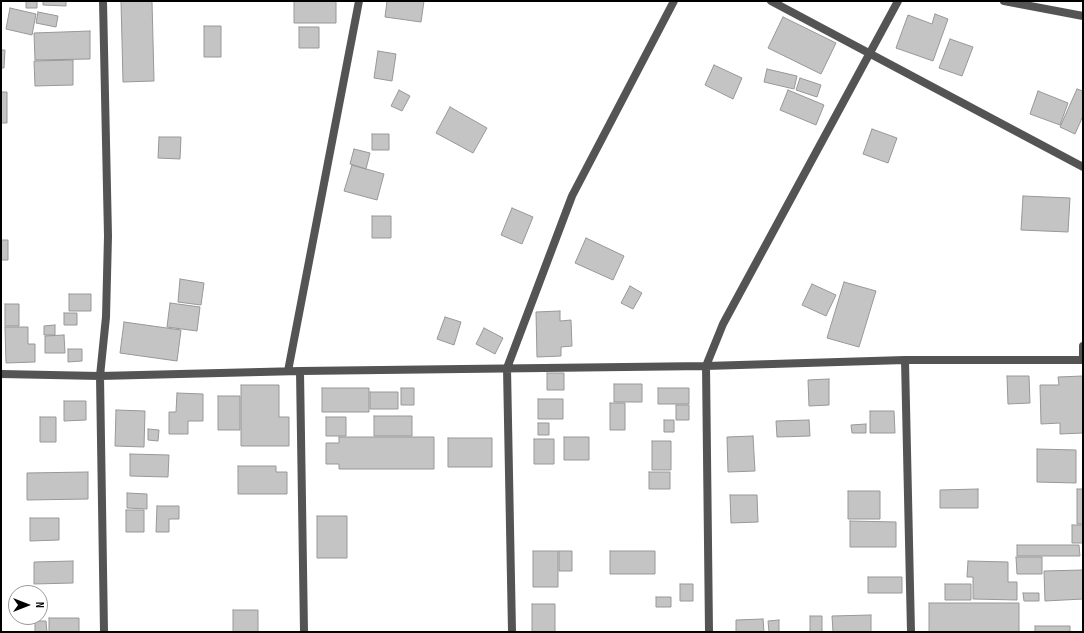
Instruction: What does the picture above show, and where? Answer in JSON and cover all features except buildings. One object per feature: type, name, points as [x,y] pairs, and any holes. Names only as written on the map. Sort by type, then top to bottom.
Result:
[{"type":"street","points":[[103,1],[108,236],[106,317],[100,376],[104,632]]},
{"type":"street","points":[[288,371],[358,1]]},
{"type":"street","points":[[512,632],[507,368],[572,196],[674,1]]},
{"type":"street","points":[[771,1],[1083,166]]},
{"type":"street","points":[[709,632],[706,366],[722,324],[898,1]]},
{"type":"street","points":[[1004,1],[1083,16]]},
{"type":"street","points":[[1,374],[100,376],[288,371],[706,366],[905,360],[1083,360],[1083,346]]},
{"type":"street","points":[[905,360],[911,632]]},
{"type":"street","points":[[300,371],[304,632]]}]
